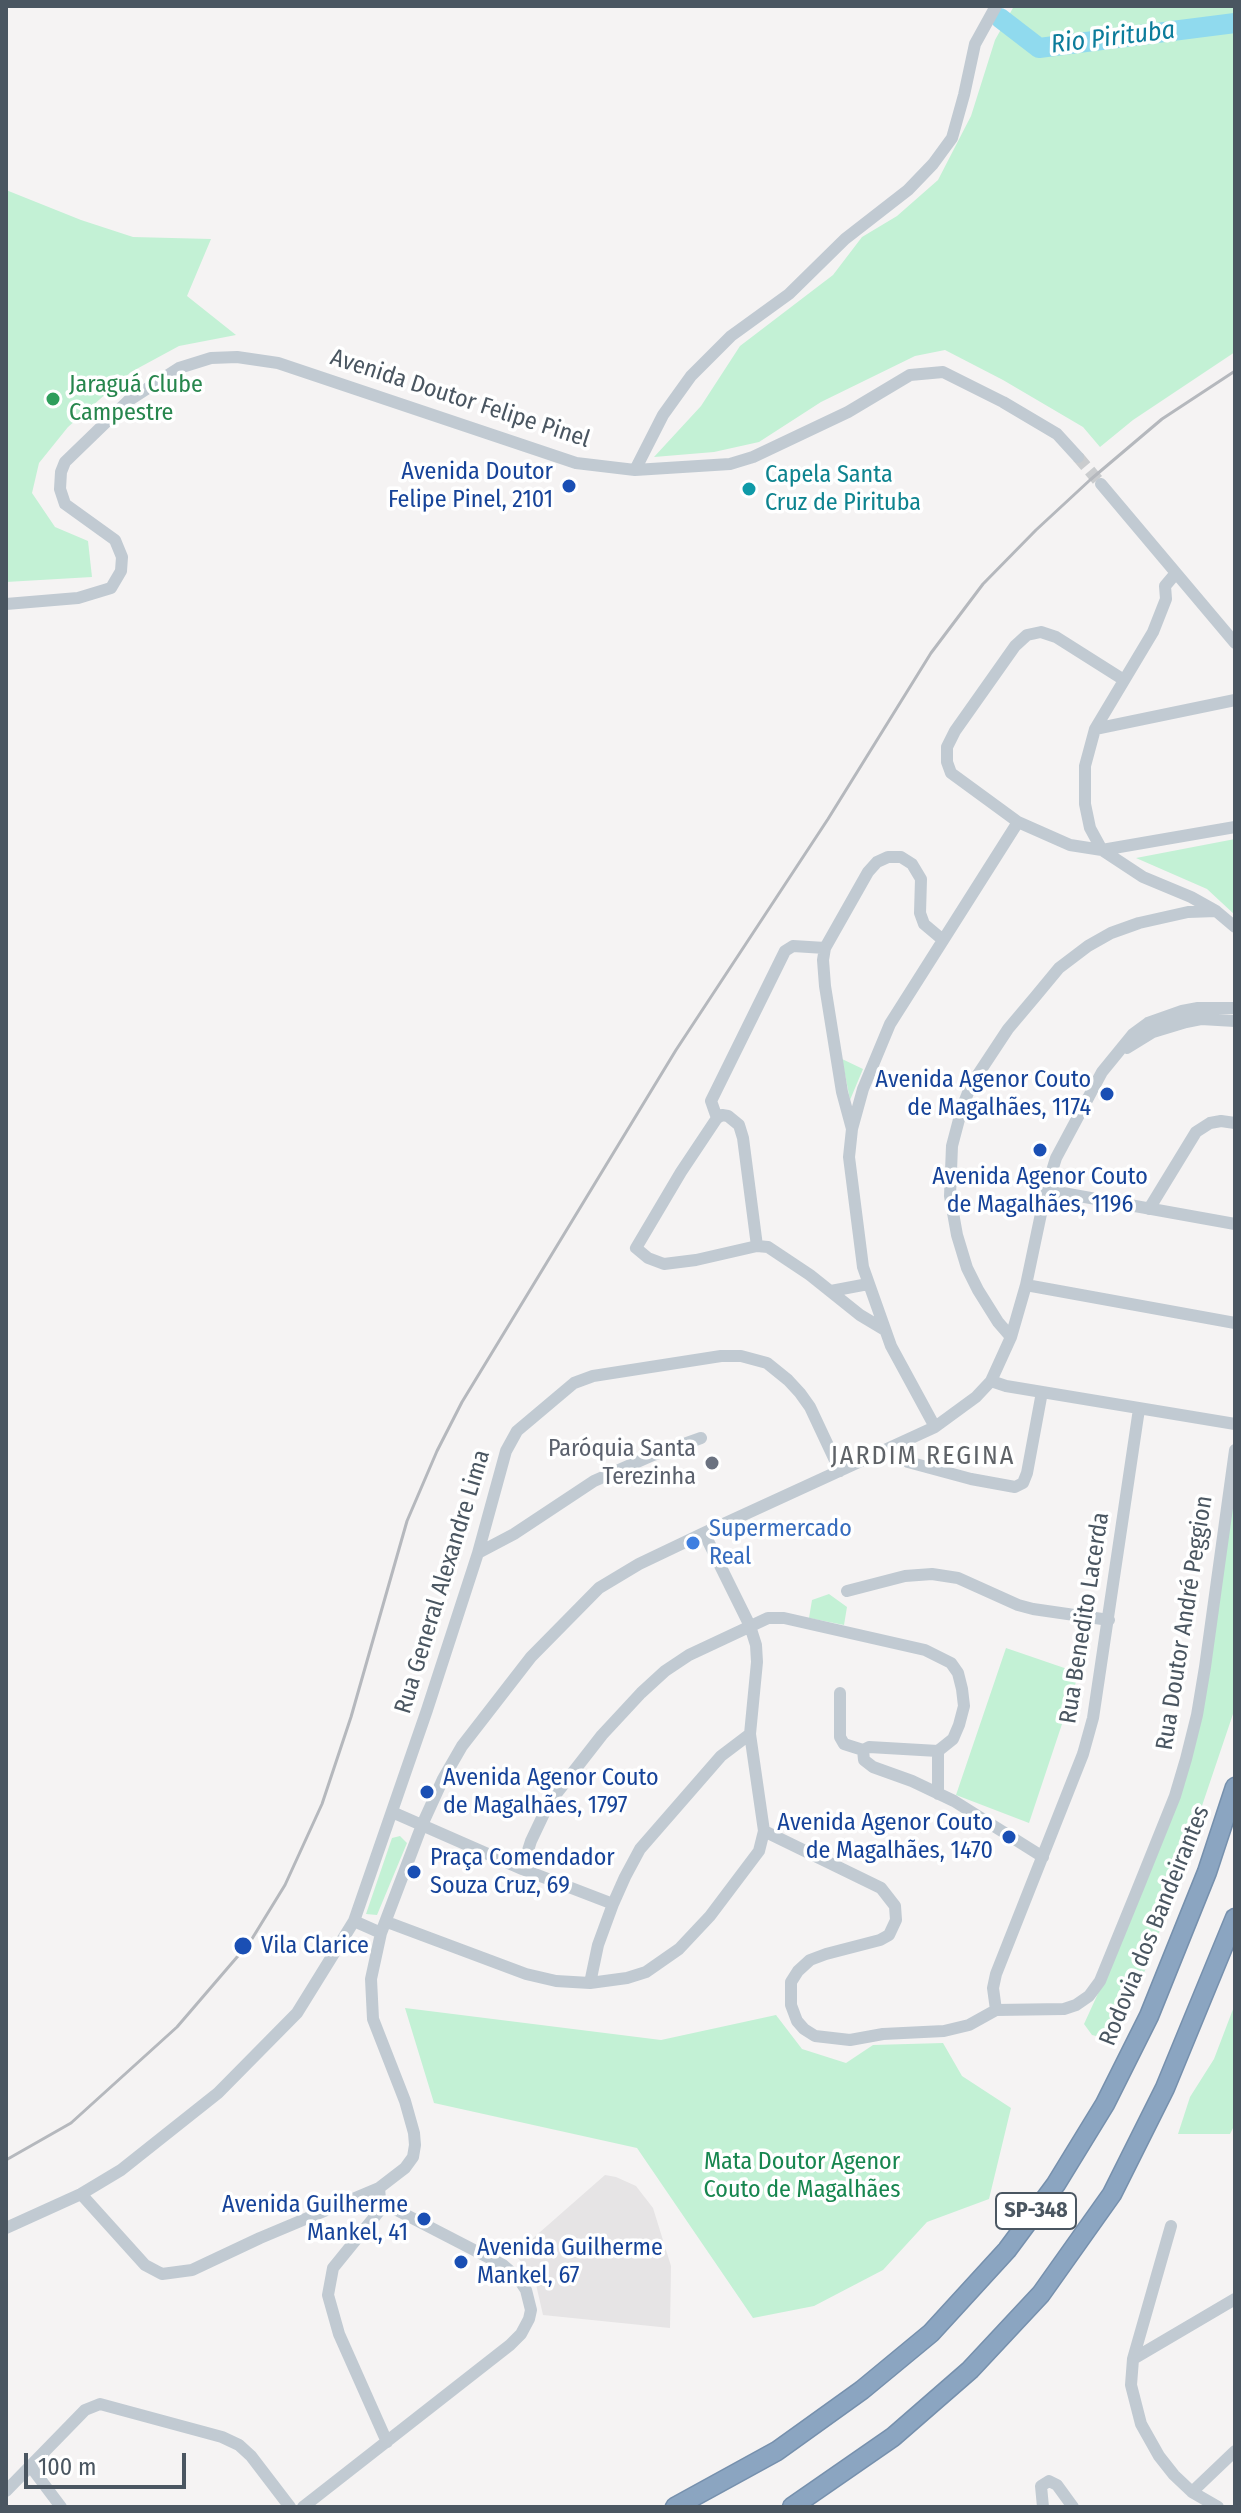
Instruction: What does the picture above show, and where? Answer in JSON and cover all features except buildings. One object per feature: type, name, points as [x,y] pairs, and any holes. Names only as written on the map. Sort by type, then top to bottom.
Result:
[{"type":"highway","name":"Rodovia dos Bandeirantes","points":[[675,2507],[777,2451],[862,2390],[931,2333],[1007,2250],[1056,2184],[1105,2104],[1149,2016],[1207,1872],[1235,1787]]},
{"type":"highway","name":"SP-348","points":[[792,2507],[893,2437],[970,2370],[1041,2294],[1112,2194],[1165,2088],[1235,1918]]},
{"type":"street","points":[[635,470],[663,415],[691,376],[731,336],[789,294],[845,239],[908,190],[933,164],[952,138],[975,44],[994,9]]},
{"type":"street","name":"Avenida Doutor Felipe Pinel","points":[[6,604],[78,598],[111,588],[121,571],[122,557],[115,540],[65,504],[60,489],[65,462],[128,401],[179,368],[211,358],[237,357],[278,363],[576,463],[635,470]]},
{"type":"street","points":[[635,470],[730,464],[753,457],[814,429],[910,375],[930,371],[943,372],[1003,402],[1057,434],[1078,457]]},
{"type":"street","points":[[1101,484],[1235,643]]},
{"type":"street","points":[[1176,573],[1165,586],[1166,599],[1153,632],[1095,729],[1085,766],[1085,804],[1090,828],[1102,850],[1143,877],[1216,911],[1235,927]]},
{"type":"street","points":[[1124,680],[1056,637],[1041,632],[1027,635],[1015,646],[955,731],[947,747],[951,773],[1018,822],[1070,845],[1102,850],[1235,827]]},
{"type":"street","points":[[1095,729],[1235,700]]},
{"type":"street","points":[[935,1427],[926,1415],[885,1330],[868,1284],[860,1249],[849,1157],[852,1129],[863,1089],[890,1024],[1018,822]]},
{"type":"street","points":[[852,1129],[844,1102],[825,986],[825,948],[868,872],[877,862],[888,857],[901,857],[912,864],[921,879],[920,913],[924,924],[943,940]]},
{"type":"street","points":[[1011,1337],[998,1322],[967,1268],[950,1196],[952,1146],[971,1085],[1008,1029],[1059,968],[1088,946],[1139,923],[1188,912],[1216,911]]},
{"type":"street","points":[[717,1118],[711,1101],[785,951],[793,946],[825,948]]},
{"type":"street","points":[[81,2194],[145,2265],[162,2274],[192,2270],[379,2188],[405,2168],[413,2157],[415,2145],[405,2101],[373,2019],[371,1979],[384,1928],[422,1825],[462,1746],[531,1657],[599,1588],[639,1564],[704,1533],[890,1450],[961,1410],[991,1381],[1011,1337],[1056,1158],[1091,1088],[1133,1034],[1148,1023],[1198,1008],[1235,1008]]},
{"type":"street","points":[[1117,1054],[1171,1025],[1201,1019],[1235,1021]]},
{"type":"street","points":[[757,1246],[739,1125],[728,1116],[717,1118],[636,1248],[648,1258],[664,1264],[757,1246],[768,1247],[885,1330]]},
{"type":"street","points":[[1149,1209],[1196,1132],[1210,1123],[1235,1123]]},
{"type":"street","points":[[1046,1190],[1235,1224]]},
{"type":"street","points":[[831,1291],[868,1284]]},
{"type":"street","points":[[1026,1285],[1235,1323]]},
{"type":"street","name":"Rua General Alexandre Lima","points":[[6,2228],[81,2194],[121,2170],[218,2093],[297,2013],[354,1921],[478,1553],[506,1451],[517,1431],[574,1383],[593,1376],[721,1356],[760,1359],[788,1380],[810,1407],[840,1471]]},
{"type":"street","points":[[991,1381],[1235,1424]]},
{"type":"street","points":[[890,1450],[908,1462],[1015,1487],[1023,1483],[1027,1473],[1042,1392]]},
{"type":"street","name":"Rua Benedito Lacerda","points":[[996,2010],[993,1988],[996,1974],[1083,1754],[1093,1718],[1139,1409]]},
{"type":"street","points":[[478,1553],[514,1534],[594,1481],[641,1459],[701,1438]]},
{"type":"street","name":"Rua Doutor André Peggion","points":[[996,2010],[1064,2009],[1089,1996],[1100,1981],[1175,1796],[1182,1771],[1201,1691],[1235,1450]]},
{"type":"street","points":[[354,1921],[526,1974],[556,1981],[590,1983],[646,1972],[679,1949],[710,1916],[759,1851],[764,1831],[750,1734],[756,1645],[750,1626],[704,1533]]},
{"type":"street","points":[[847,1591],[905,1576],[932,1574],[958,1578],[1033,1609],[1109,1620]]},
{"type":"street","points":[[522,1869],[549,1803],[602,1735],[641,1693],[689,1655],[768,1618],[784,1618],[925,1650],[944,1658],[958,1673],[964,1706],[953,1739],[938,1751],[877,1747],[863,1750],[844,1744],[840,1737],[840,1693]]},
{"type":"street","points":[[590,1983],[598,1945],[613,1904],[640,1849],[721,1756],[750,1734]]},
{"type":"street","points":[[863,1750],[867,1764],[938,1794],[1043,1857]]},
{"type":"street","points":[[938,1751],[938,1794]]},
{"type":"street","points":[[392,1812],[522,1869],[613,1904]]},
{"type":"street","points":[[764,1831],[881,1888],[895,1906],[896,1920],[889,1935],[818,1957],[798,1971],[789,1993],[797,2021],[804,2029],[815,2036],[832,2040],[944,2031],[969,2025],[996,2010]]},
{"type":"street","points":[[303,2507],[510,2345],[529,2319],[531,2310],[526,2290],[518,2278],[503,2265],[385,2204],[380,2199],[379,2188]]},
{"type":"street","points":[[385,2204],[333,2268],[328,2295],[339,2334],[387,2442]]},
{"type":"street","points":[[1171,2226],[1133,2359],[1131,2385],[1141,2424],[1159,2456],[1192,2492],[1218,2507]]},
{"type":"street","points":[[1133,2359],[1235,2299]]},
{"type":"street","points":[[6,2491],[85,2410],[93,2405],[111,2405],[222,2437],[239,2445],[290,2507]]},
{"type":"street","points":[[1192,2492],[1235,2451]]},
{"type":"street","points":[[31,2467],[61,2507]]},
{"type":"street","points":[[1043,2507],[1041,2486],[1046,2482],[1057,2485],[1073,2507]]},
{"type":"shaded area","points":[[605,2175],[636,2186],[653,2208],[671,2266],[670,2328],[543,2315],[535,2280],[515,2254]]},
{"type":"green space","points":[[1014,6],[1235,6],[1235,352],[1133,420],[1100,447],[1083,427],[945,350],[915,356],[821,402],[759,442],[714,452],[654,457],[701,406],[740,346],[833,275],[862,237],[897,216],[938,180],[971,116],[995,40]]},
{"type":"green space","name":"Jaraguá Clube Campestre","points":[[6,190],[133,237],[211,239],[187,296],[236,335],[179,346],[131,372],[68,427],[39,463],[32,493],[55,527],[88,541],[92,577],[6,582]]},
{"type":"green space","points":[[1235,839],[1235,915],[1207,889],[1136,858]]},
{"type":"green space","points":[[842,1059],[863,1069],[850,1100]]},
{"type":"green space","points":[[1235,1483],[1235,1708],[1153,1951],[1118,2035],[1108,2039],[1092,2035],[1084,2024],[1179,1798]]},
{"type":"green space","points":[[829,1594],[847,1607],[844,1625],[809,1618],[812,1600]]},
{"type":"green space","points":[[1006,1648],[1079,1673],[1029,1823],[956,1795]]},
{"type":"green space","points":[[400,1836],[407,1843],[377,1915],[366,1914],[392,1838]]},
{"type":"green space","points":[[1235,2004],[1235,2124],[1230,2134],[1178,2134],[1190,2097],[1214,2059]]},
{"type":"green space","name":"Mata Doutor Agenor Couto de Magalhães","points":[[405,2008],[661,2040],[776,2015],[802,2049],[846,2063],[873,2045],[943,2043],[962,2076],[1011,2108],[989,2199],[927,2222],[883,2270],[814,2306],[753,2318],[637,2148],[434,2103]]},
{"type":"waterway","name":"Rio Pirituba","points":[[1000,18],[1039,48],[1235,23]]},
{"type":"tunnel","points":[[1078,457],[1101,484]]},
{"type":"railway","points":[[6,2160],[71,2123],[177,2027],[250,1942],[285,1885],[322,1804],[351,1717],[407,1521],[462,1402],[676,1050],[828,819],[931,653],[983,584],[1036,530],[1162,419],[1235,371]]},
{"type":"place","name":"Jaraguá Clube Campestre","points":[[53,399]]},
{"type":"place","name":"Avenida Doutor Felipe Pinel, 2101","points":[[569,486]]},
{"type":"place","name":"Capela Santa Cruz de Pirituba","points":[[749,489]]},
{"type":"place","name":"Avenida Agenor Couto de Magalhães, 1174","points":[[1107,1094]]},
{"type":"place","name":"Avenida Agenor Couto de Magalhães, 1196","points":[[1040,1150]]},
{"type":"place","name":"Paróquia Santa Terezinha","points":[[712,1463]]},
{"type":"place","name":"Supermercado Real","points":[[693,1543]]},
{"type":"place","name":"Avenida Agenor Couto de Magalhães, 1797","points":[[427,1792]]},
{"type":"place","name":"Avenida Agenor Couto de Magalhães, 1470","points":[[1009,1837]]},
{"type":"place","name":"Praça Comendador Souza Cruz, 69","points":[[414,1872]]},
{"type":"place","name":"Vila Clarice","points":[[243,1946]]},
{"type":"place","name":"Avenida Guilherme Mankel, 41","points":[[424,2219]]},
{"type":"place","name":"Avenida Guilherme Mankel, 67","points":[[461,2262]]},
{"type":"district","name":"JARDIM REGINA","points":[[923,1457]]}]
